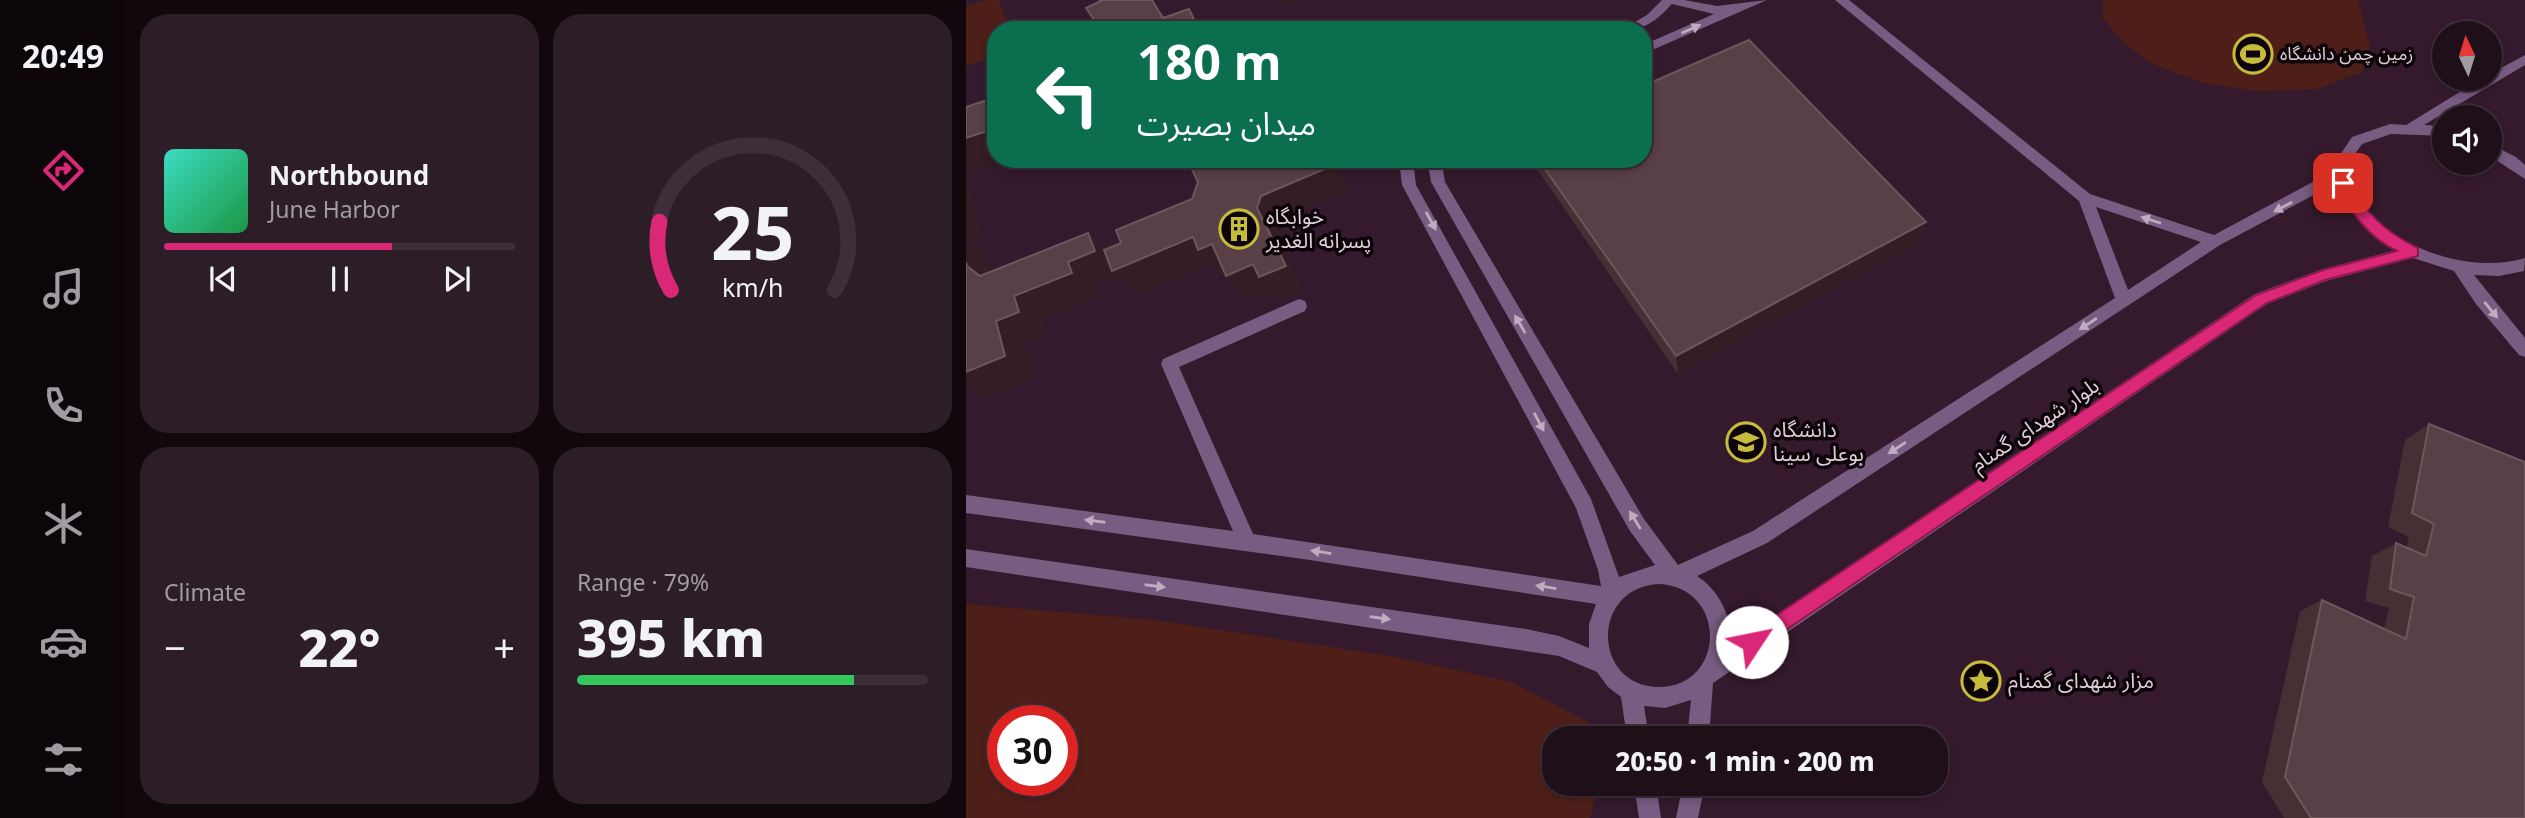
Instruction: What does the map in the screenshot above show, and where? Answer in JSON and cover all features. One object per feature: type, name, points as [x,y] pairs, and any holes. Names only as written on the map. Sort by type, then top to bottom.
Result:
[{"type":"street","points":[[1646,21],[1671,0],[1702,9],[1738,8]]},
{"type":"street","points":[[1652,46],[1761,0]]},
{"type":"street","points":[[1841,0],[2085,198],[2216,241]]},
{"type":"street","points":[[2412,126],[2525,59]]},
{"type":"street","points":[[2432,129],[2412,126],[2386,128],[2365,135],[2350,147],[2342,163],[2342,173],[2343,183],[2353,204],[2371,225],[2396,244],[2413,252],[2460,268],[2493,271],[2525,264]]},
{"type":"street","points":[[2502,156],[2525,174]]},
{"type":"street","points":[[1407,168],[1409,185],[1584,505],[1608,570],[1613,597]]},
{"type":"street","points":[[1436,168],[1438,182],[1637,525],[1674,576]]},
{"type":"street","points":[[1674,576],[1705,565],[1760,537],[2216,241],[2342,173]]},
{"type":"street","points":[[2085,198],[2124,301]]},
{"type":"street","name":"بلوار شهدای گمنام","points":[[1703,678],[1752,642],[2261,299],[2323,275],[2413,252]]},
{"type":"street","points":[[2460,268],[2490,310],[2525,350]]},
{"type":"street","points":[[1247,542],[1169,363],[1298,306]]},
{"type":"street","points":[[966,504],[1247,542],[1613,597]]},
{"type":"street","points":[[966,558],[1526,639],[1559,646],[1602,664]]},
{"type":"street","points":[[1674,576],[1691,582],[1705,592],[1716,607],[1721,625],[1721,644],[1714,662],[1703,678],[1687,690],[1669,697],[1649,698],[1631,693],[1614,681],[1602,664],[1598,629],[1603,612],[1613,597],[1641,578],[1674,576]]},
{"type":"street","points":[[1699,726],[1703,678]]},
{"type":"street","points":[[1631,693],[1636,726]]},
{"type":"street","points":[[1647,796],[1650,818]]},
{"type":"street","points":[[1687,818],[1691,796]]},
{"type":"shaded area","name":"دانشگاه بوعلی سینا","points":[[966,0],[2525,0],[2525,818],[966,818]]},
{"type":"shaded area","points":[[985,0],[999,0],[1007,21],[987,21],[987,59],[966,66],[966,6]]},
{"type":"shaded area","name":"زمین چمن دانشگاه","points":[[2103,0],[2358,0],[2370,46],[2362,72],[2317,89],[2258,91],[2203,83],[2150,63],[2124,43],[2103,18]]},
{"type":"shaded area","points":[[966,604],[1154,620],[1390,656],[1511,682],[1590,723],[1591,726],[1542,726],[1542,796],[1596,796],[1590,818],[966,818]]},
{"type":"building","points":[[1152,0],[1163,18],[1189,9],[1195,21],[1095,21],[1086,8],[1101,1]]},
{"type":"building","points":[[1749,40],[1926,222],[1676,356],[1544,168],[1652,168],[1652,82]]},
{"type":"building","points":[[987,100],[987,131],[966,138],[966,107]]},
{"type":"building","points":[[1191,168],[1327,168],[1261,196],[1257,208],[1286,266],[1259,277],[1253,264],[1226,276],[1212,244],[1198,250],[1193,237],[1112,271],[1104,250],[1121,243],[1116,230],[1192,199],[1198,182]]},
{"type":"building","points":[[1088,233],[1095,251],[1068,262],[1072,273],[1014,296],[1019,312],[996,321],[1005,356],[966,372],[966,262],[967,266],[980,276]]},
{"type":"building","points":[[2429,424],[2525,462],[2525,818],[2311,818],[2285,777],[2322,600],[2406,639],[2414,597],[2390,589],[2396,543],[2426,556],[2434,524],[2412,513]]},
{"type":"place","name":"زمین چمن دانشگاه","points":[[2253,54]]},
{"type":"place","name":"خوابگاه پسرانه الغدیر","points":[[1239,229]]},
{"type":"place","name":"دانشگاه بوعلی سینا","points":[[1746,442]]},
{"type":"place","name":"مزار شهدای گمنام","points":[[1981,681]]},
{"type":"route","points":[[1752,642],[2261,299],[2323,275],[2413,252],[2396,244],[2371,225],[2353,204],[2343,183]]}]
